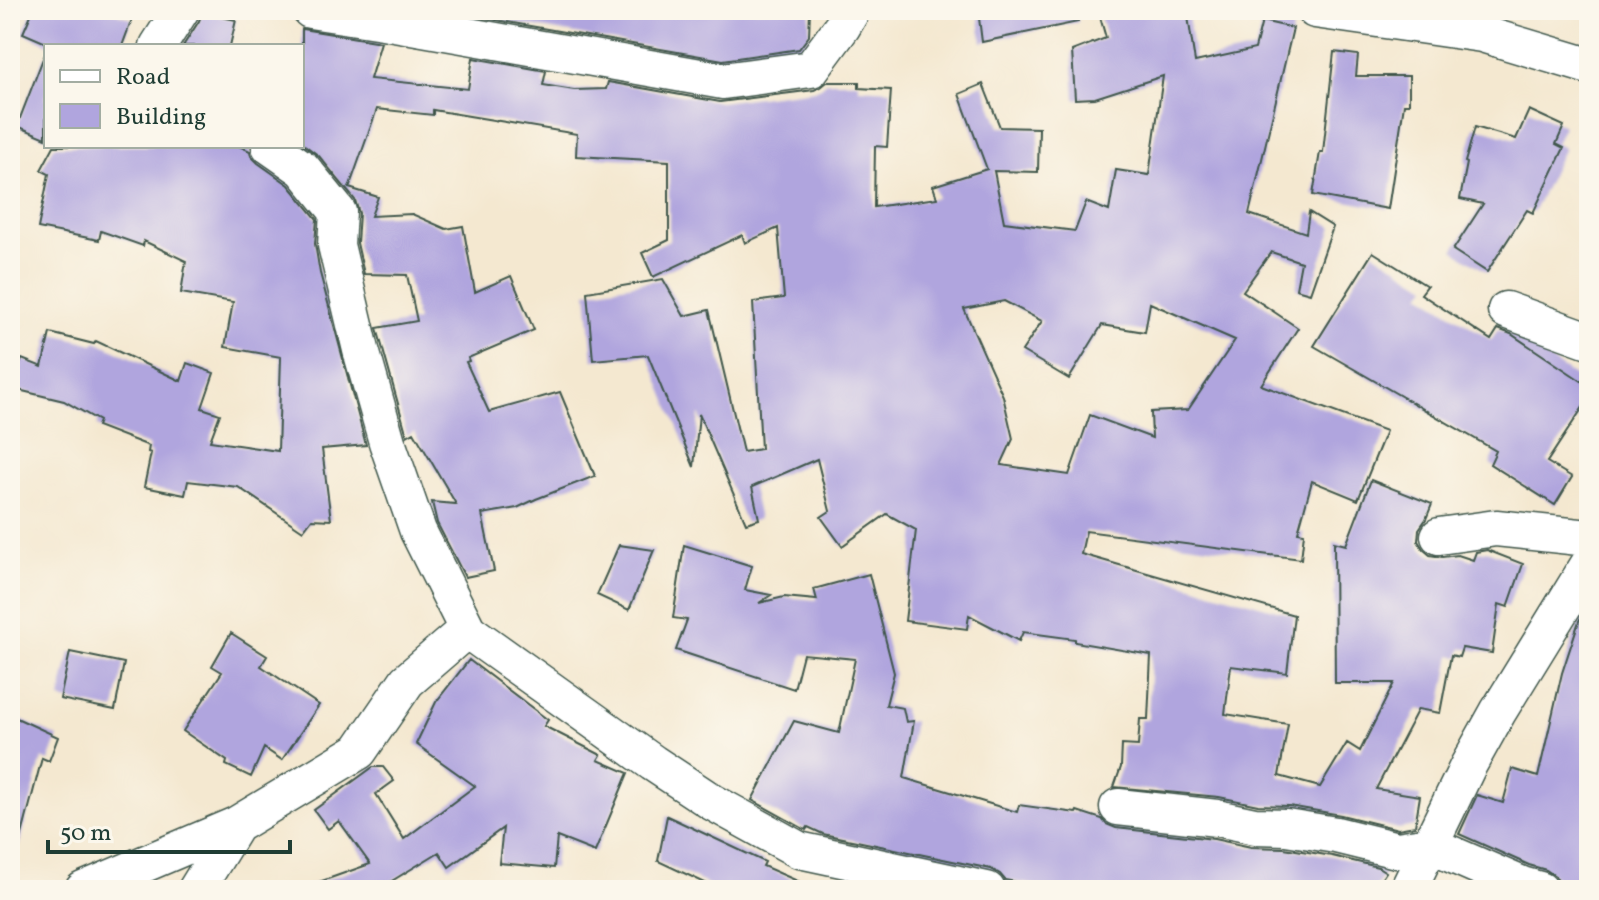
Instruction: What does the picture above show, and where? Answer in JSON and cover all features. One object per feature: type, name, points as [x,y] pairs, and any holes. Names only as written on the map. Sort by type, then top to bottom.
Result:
[{"type":"street","points":[[159,44],[181,10]]},
{"type":"street","points":[[310,10],[723,81],[811,69],[852,10]]},
{"type":"street","points":[[1315,10],[1482,34],[1589,66]]},
{"type":"street","points":[[273,148],[303,169],[338,212],[336,245],[387,442],[418,531],[468,631],[653,763],[712,802],[799,850],[987,890]]},
{"type":"street","points":[[1506,310],[1589,340]]},
{"type":"street","points":[[1439,536],[1496,528],[1589,538]]},
{"type":"street","points":[[1408,890],[1468,766],[1589,564]]},
{"type":"street","points":[[83,890],[236,825],[359,751],[407,681],[468,631]]},
{"type":"street","points":[[1118,807],[1217,818],[1255,826],[1286,827],[1397,850],[1430,845],[1540,890]]},
{"type":"street","points":[[196,890],[236,825]]},
{"type":"building","points":[[33,10],[107,10],[132,19],[123,44],[48,44],[23,33]]},
{"type":"building","points":[[480,10],[810,10],[809,36],[799,49],[723,60],[479,17]]},
{"type":"building","points":[[978,10],[1077,10],[1078,22],[982,42]]},
{"type":"building","points":[[1098,10],[1187,10],[1195,62],[1255,49],[1262,21],[1293,28],[1249,214],[1306,233],[1309,212],[1333,227],[1310,293],[1296,289],[1301,262],[1271,252],[1243,291],[1298,328],[1261,385],[1386,431],[1358,500],[1312,481],[1298,532],[1304,533],[1301,559],[1086,531],[1081,554],[1294,615],[1287,673],[1231,666],[1225,714],[1288,724],[1279,776],[1320,787],[1347,743],[1360,751],[1394,683],[1335,683],[1334,542],[1346,545],[1371,480],[1432,504],[1419,529],[1418,541],[1430,555],[1458,555],[1473,560],[1476,552],[1487,550],[1523,564],[1508,607],[1499,604],[1492,653],[1462,648],[1459,657],[1451,655],[1440,713],[1418,709],[1376,789],[1420,796],[1415,826],[1398,829],[1289,806],[1114,787],[1121,767],[1122,745],[1138,746],[1140,719],[1148,719],[1151,655],[1023,632],[1019,641],[969,615],[967,629],[905,621],[916,530],[887,514],[842,546],[821,517],[830,511],[817,459],[752,487],[759,519],[746,523],[699,414],[694,467],[648,355],[593,360],[587,292],[663,279],[684,316],[709,310],[743,452],[761,449],[753,302],[784,298],[778,228],[745,243],[742,235],[653,277],[642,253],[669,240],[669,161],[576,156],[577,134],[433,110],[433,115],[377,109],[349,188],[378,197],[371,216],[412,214],[446,229],[463,226],[475,292],[511,276],[534,330],[468,358],[466,362],[489,412],[560,392],[595,476],[517,508],[482,514],[494,571],[465,577],[437,523],[432,502],[456,504],[414,432],[407,436],[377,328],[417,321],[407,275],[364,274],[357,243],[359,213],[355,200],[319,156],[304,145],[302,29],[381,42],[370,79],[468,89],[473,58],[546,71],[543,85],[574,90],[606,89],[608,82],[720,102],[814,90],[827,82],[859,82],[859,88],[891,90],[887,147],[875,146],[874,207],[937,198],[933,186],[987,169],[959,94],[983,84],[1000,127],[1039,128],[1038,172],[994,171],[1004,222],[1075,231],[1086,202],[1109,211],[1116,170],[1149,175],[1163,76],[1095,98],[1075,99],[1072,51],[1106,38]],"holes":[[[1004,301],[1042,321],[1022,351],[1069,379],[1102,325],[1145,332],[1150,303],[1235,340],[1188,410],[1151,412],[1152,438],[1090,415],[1069,475],[1001,465],[1013,439],[1003,396],[964,309]]]},
{"type":"building","points":[[202,13],[236,20],[230,44],[184,44]]},
{"type":"building","points":[[1334,52],[1358,55],[1356,76],[1409,76],[1409,104],[1404,104],[1388,209],[1313,195],[1320,152],[1323,152]]},
{"type":"building","points":[[44,56],[44,137],[17,126]]},
{"type":"building","points":[[1529,110],[1564,126],[1556,144],[1564,148],[1533,213],[1527,210],[1487,272],[1453,250],[1483,204],[1460,199],[1465,162],[1475,127],[1516,139]]},
{"type":"building","points":[[53,148],[243,148],[250,151],[258,163],[289,185],[317,219],[315,244],[320,273],[366,445],[322,449],[331,520],[312,519],[303,531],[238,487],[188,481],[185,495],[144,487],[151,453],[148,452],[149,446],[97,426],[99,421],[64,401],[10,388],[22,359],[42,367],[50,333],[94,344],[96,341],[181,381],[187,363],[214,373],[202,408],[220,414],[210,441],[278,451],[281,357],[225,347],[233,302],[181,293],[186,261],[144,241],[143,246],[101,231],[99,240],[38,228],[49,174],[41,170]]},
{"type":"building","points":[[1373,252],[1427,286],[1421,294],[1491,340],[1498,329],[1511,334],[1589,386],[1589,398],[1547,462],[1572,477],[1555,505],[1490,464],[1496,451],[1314,346]]},
{"type":"building","points":[[619,545],[654,550],[629,610],[597,595]]},
{"type":"building","points":[[684,545],[752,566],[745,590],[771,595],[759,603],[784,597],[817,600],[814,589],[869,574],[894,673],[886,705],[903,708],[906,722],[914,721],[904,778],[1017,812],[1019,805],[1077,811],[1102,819],[1116,828],[1214,839],[1251,847],[1284,848],[1332,856],[1378,867],[1386,872],[1374,890],[1059,890],[1005,880],[991,869],[823,834],[808,827],[806,830],[752,800],[794,721],[839,733],[855,659],[803,654],[794,689],[676,650],[687,620],[673,618]]},
{"type":"building","points":[[1588,606],[1589,890],[1560,890],[1555,876],[1546,870],[1459,834],[1477,795],[1503,803],[1512,769],[1538,777],[1562,673],[1579,621]]},
{"type":"building","points":[[231,633],[267,656],[261,666],[319,705],[282,760],[264,748],[251,777],[226,765],[227,761],[183,731],[222,672],[212,666]]},
{"type":"building","points":[[70,652],[124,663],[115,710],[60,699]]},
{"type":"building","points":[[469,660],[548,720],[544,726],[601,755],[598,760],[628,773],[595,852],[557,837],[554,868],[499,863],[503,828],[449,867],[439,852],[377,890],[309,890],[308,886],[370,864],[339,821],[328,829],[314,810],[373,767],[383,767],[394,781],[376,794],[404,839],[475,786],[416,744],[436,702]]},
{"type":"building","points":[[10,715],[58,737],[49,761],[42,758],[19,846],[10,845]]},
{"type":"building","points":[[667,816],[765,862],[763,866],[818,890],[720,890],[658,861]]}]
